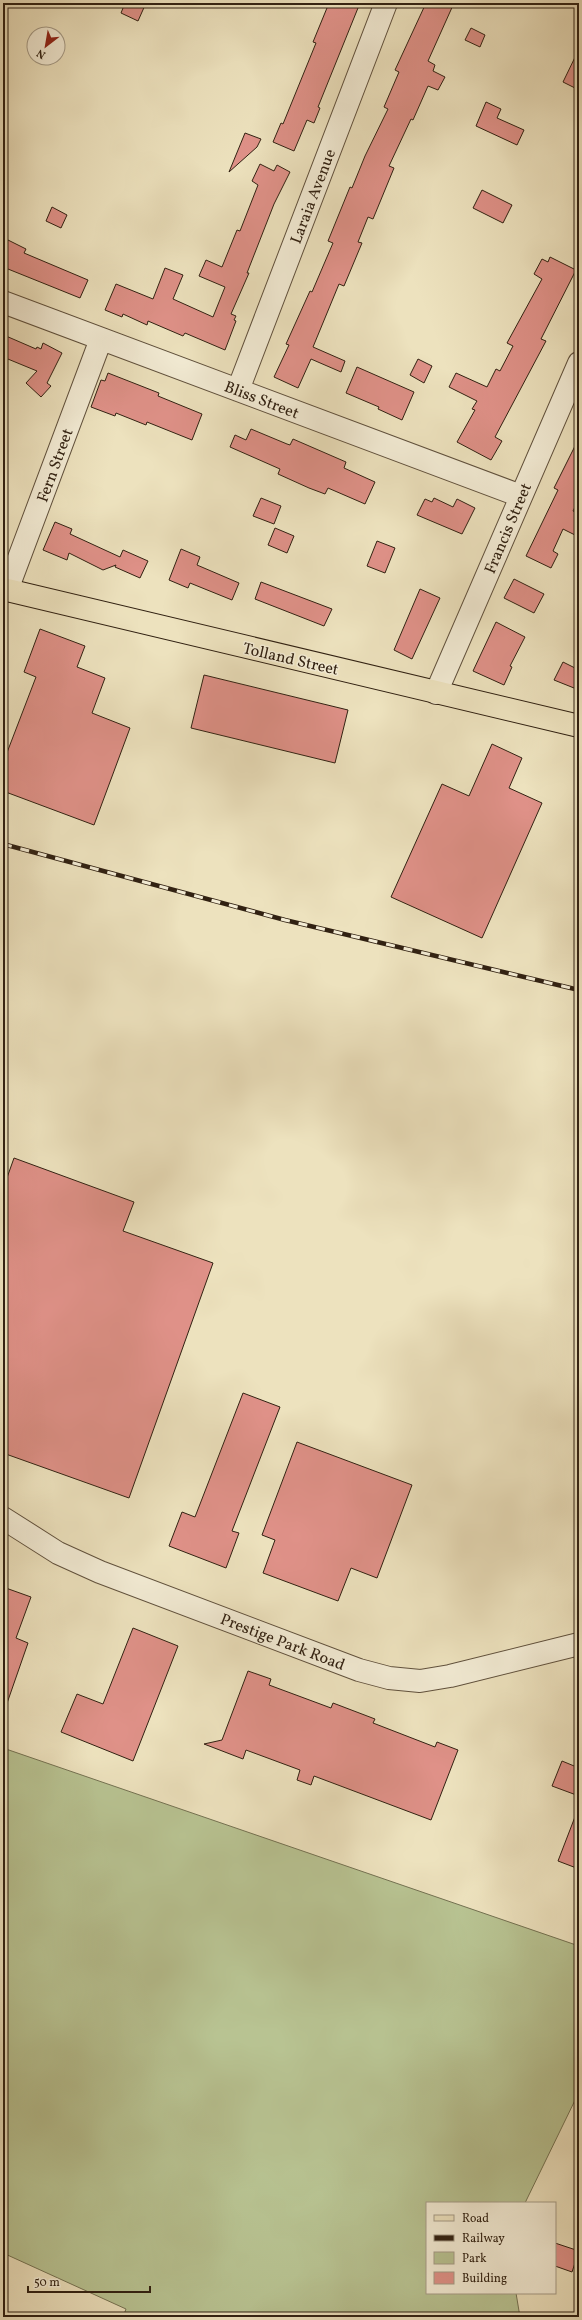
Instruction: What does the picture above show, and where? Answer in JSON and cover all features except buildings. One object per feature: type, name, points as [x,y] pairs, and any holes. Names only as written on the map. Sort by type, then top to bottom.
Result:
[{"type":"main road","name":"Tolland Street","points":[[5,590],[579,726]]},
{"type":"street","name":"Laraia Avenue","points":[[238,390],[386,3]]},
{"type":"street","name":"Bliss Street","points":[[3,302],[521,496]]},
{"type":"street","name":"Fern Street","points":[[5,590],[101,339]]},
{"type":"street","name":"Francis Street","points":[[436,693],[579,363]]},
{"type":"street","name":"Prestige Park Road","points":[[3,1518],[58,1553],[100,1572],[358,1670],[389,1678],[420,1681],[450,1676],[579,1644]]},
{"type":"green space","points":[[3,1748],[579,1946],[579,2092],[525,2202],[426,2202],[426,2294],[516,2294],[520,2317],[123,2317],[126,2309],[3,2253]]},
{"type":"railway","points":[[3,844],[285,920],[579,990]]}]
